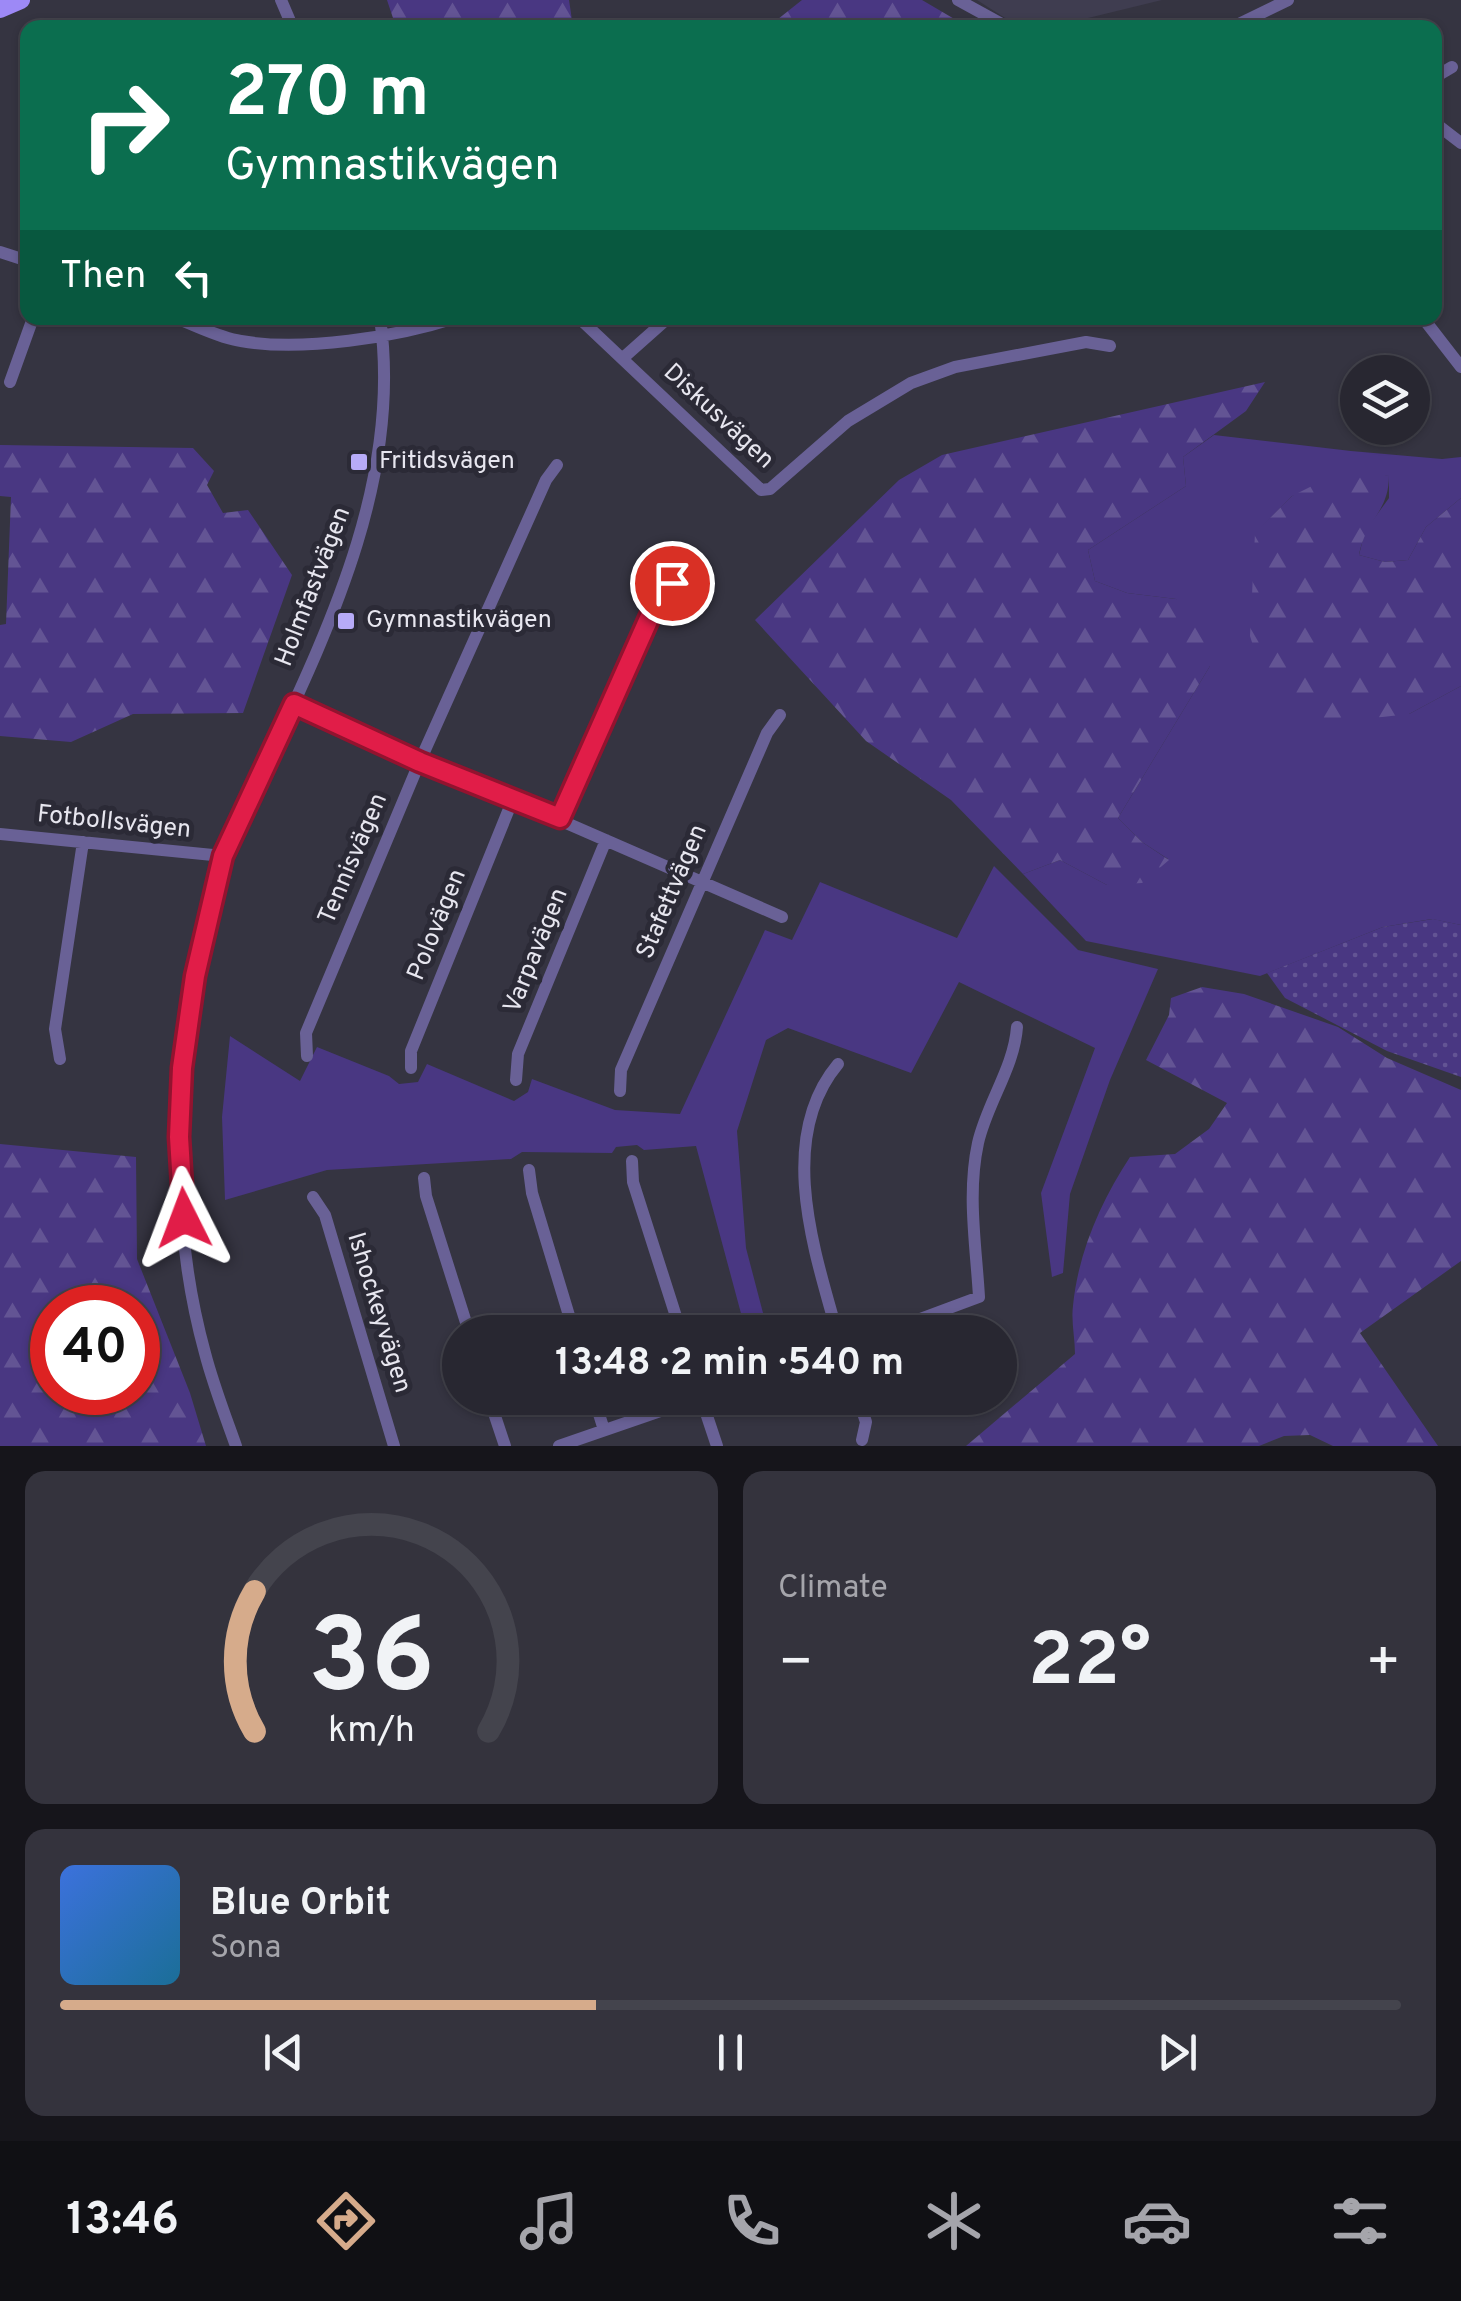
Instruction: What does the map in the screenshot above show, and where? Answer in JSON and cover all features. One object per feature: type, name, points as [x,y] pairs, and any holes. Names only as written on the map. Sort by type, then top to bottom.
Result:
[{"type":"main road","points":[[0,9],[22,0]]},
{"type":"street","points":[[958,0],[994,20]]},
{"type":"street","points":[[1247,20],[1288,0]]},
{"type":"street","points":[[1442,73],[1452,67]]},
{"type":"street","points":[[10,382],[30,325]]},
{"type":"street","points":[[193,325],[235,341],[265,345],[382,337],[428,325]]},
{"type":"street","name":"Holmfastvägen","points":[[236,1446],[205,1353],[194,1302],[179,1137],[182,1068],[195,976],[223,856],[294,704],[342,588],[369,508],[380,436],[381,325]]},
{"type":"street","name":"Diskusvägen","points":[[587,325],[760,490],[770,490],[848,421],[911,383],[955,367],[1086,342],[1110,346]]},
{"type":"street","points":[[622,358],[660,325]]},
{"type":"street","points":[[1428,325],[1461,367]]},
{"type":"street","name":"Tennisvägen","points":[[306,1056],[306,1034],[420,762],[546,480],[557,465]]},
{"type":"street","points":[[560,818],[655,605],[672,583]]},
{"type":"street","points":[[294,704],[782,916]]},
{"type":"street","name":"Stafettvägen","points":[[620,1092],[620,1070],[766,732],[780,715]]},
{"type":"street","name":"Polovägen","points":[[411,1068],[412,1051],[513,799]]},
{"type":"street","name":"Fotbollsvägen","points":[[0,834],[223,856]]},
{"type":"street","name":"Varpavägen","points":[[516,1080],[518,1054],[606,840]]},
{"type":"street","points":[[60,1059],[55,1029],[83,842]]},
{"type":"street","points":[[934,1315],[979,1297],[972,1188],[978,1144],[1016,1046],[1017,1027]]},
{"type":"street","points":[[833,1315],[808,1212],[805,1154],[822,1082],[838,1064]]},
{"type":"street","points":[[632,1161],[633,1182],[675,1315]]},
{"type":"street","points":[[529,1170],[532,1193],[569,1315]]},
{"type":"street","points":[[424,1178],[426,1196],[464,1315]]},
{"type":"street","name":"Ishockeyvägen","points":[[313,1196],[326,1215],[394,1446]]},
{"type":"street","points":[[494,1415],[504,1446]]},
{"type":"street","points":[[599,1415],[604,1430]]},
{"type":"street","points":[[559,1446],[649,1415]]},
{"type":"street","points":[[705,1415],[717,1446]]},
{"type":"street","points":[[862,1440],[864,1415]]},
{"type":"shaded area","points":[[977,0],[1162,0],[1080,20],[1008,20]]},
{"type":"green space","points":[[387,0],[569,0],[572,20],[394,20]]},
{"type":"green space","points":[[802,0],[922,0],[956,20],[777,20]]},
{"type":"green space","points":[[1265,382],[1246,411],[1183,457],[1186,486],[1088,550],[1095,581],[1127,593],[1176,599],[1212,622],[1210,666],[1118,818],[1142,842],[1169,860],[1142,883],[1107,885],[1060,860],[1023,874],[951,800],[866,741],[755,620],[899,480],[942,455]]},
{"type":"green space","points":[[1214,435],[1351,451],[1442,459],[1461,457],[1461,498],[1426,527],[1408,560],[1385,562],[1359,555],[1365,531],[1389,498],[1389,475],[1292,496],[1255,534],[1409,714],[1461,686],[1461,925],[1432,919],[1383,927],[1260,976],[1086,941],[1023,874],[1060,860],[1107,885],[1168,859],[1142,842],[1118,818],[1210,666],[1176,599],[1127,593],[1095,581],[1088,550],[1186,486],[1183,457]]},
{"type":"green space","points":[[0,445],[193,448],[214,471],[207,485],[223,513],[248,510],[292,575],[243,713],[133,714],[71,742],[0,736],[0,625],[6,624],[11,497],[0,496]]},
{"type":"green space","points":[[1389,475],[1385,498],[1359,555],[1385,562],[1408,560],[1426,527],[1461,498],[1461,686],[1409,714],[1338,722],[1297,716],[1263,677],[1250,636],[1255,533],[1292,496],[1324,480]]},
{"type":"green space","points":[[994,866],[1078,950],[1158,969],[1110,1080],[1070,1194],[1063,1273],[1052,1277],[1041,1193],[1095,1048],[959,982],[911,1073],[788,1028],[766,1040],[737,1131],[746,1248],[764,1315],[741,1315],[696,1146],[644,1150],[637,1145],[616,1147],[612,1153],[522,1152],[511,1159],[327,1170],[225,1200],[222,1117],[230,1036],[300,1081],[317,1047],[389,1076],[399,1084],[418,1082],[427,1064],[514,1101],[528,1092],[532,1079],[615,1110],[680,1114],[765,930],[792,940],[820,882],[957,938]]},
{"type":"green space","points":[[1433,919],[1461,925],[1461,1077],[1387,1051],[1285,998],[1267,973],[1383,927]]},
{"type":"green space","points":[[1202,987],[1244,994],[1338,1027],[1387,1058],[1461,1090],[1461,1261],[1360,1333],[1438,1446],[1333,1446],[1310,1435],[1284,1436],[1259,1446],[966,1446],[1003,1415],[1017,1415],[1017,1403],[1075,1354],[1073,1312],[1080,1267],[1101,1210],[1130,1157],[1175,1154],[1209,1129],[1227,1103],[1146,1060],[1169,1015],[1171,998]]},
{"type":"green space","points":[[0,1144],[136,1157],[137,1259],[147,1285],[30,1285],[30,1415],[160,1415],[160,1317],[206,1446],[0,1446]]},
{"type":"place","name":"Fritidsvägen","points":[[359,462]]},
{"type":"place","name":"Gymnastikvägen","points":[[346,621]]},
{"type":"route","points":[[184,1218],[179,1137],[182,1068],[195,976],[223,856],[294,704],[420,762],[560,818],[655,605],[672,583]]}]
